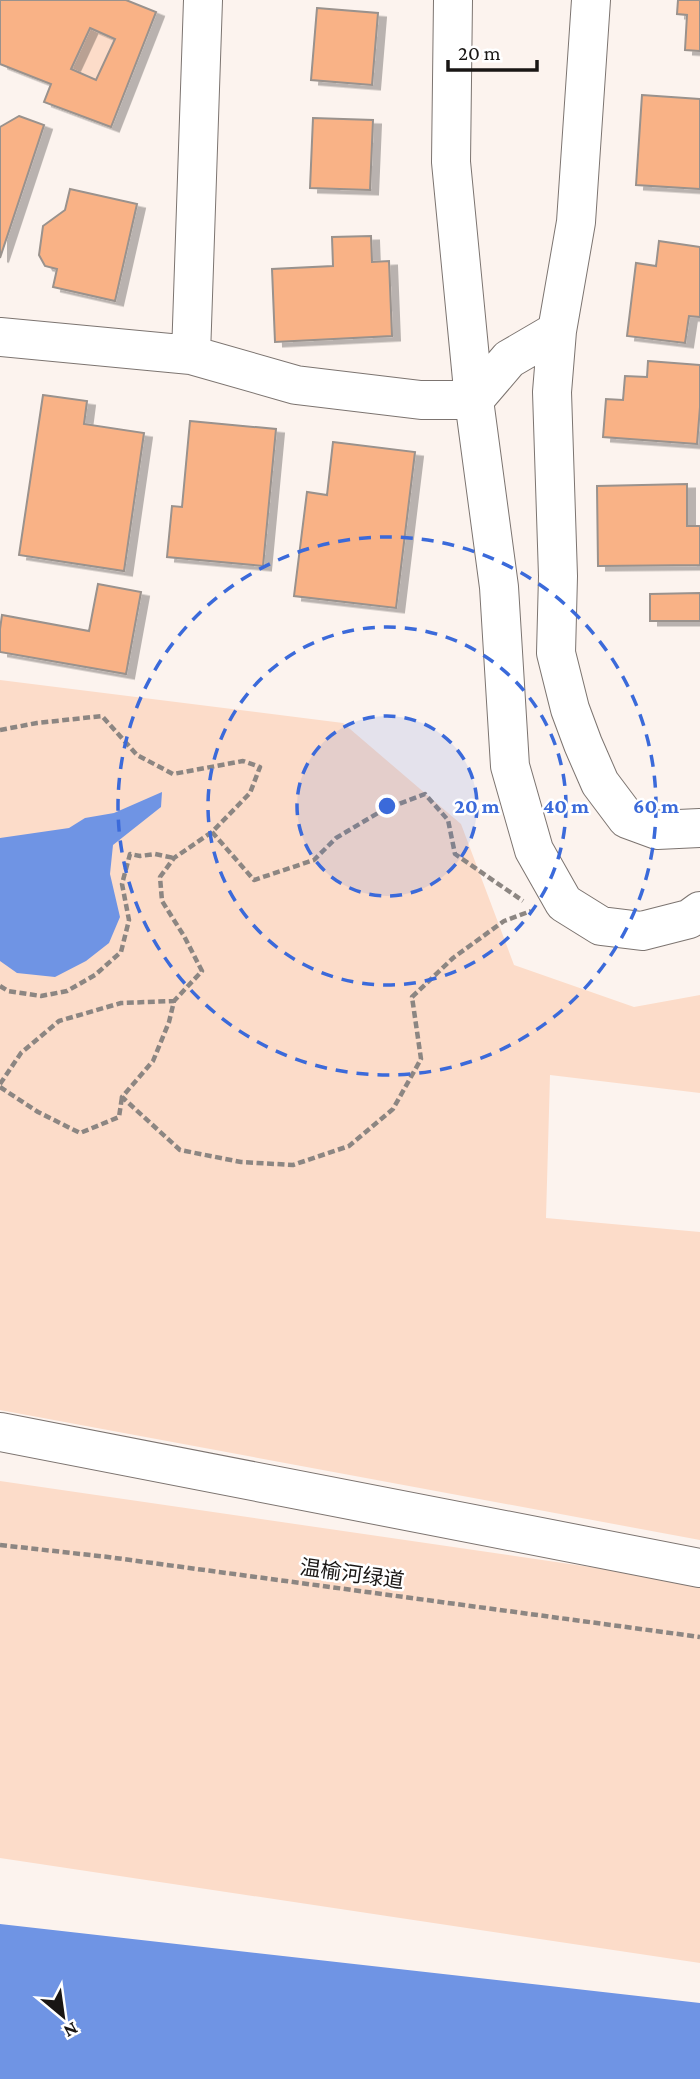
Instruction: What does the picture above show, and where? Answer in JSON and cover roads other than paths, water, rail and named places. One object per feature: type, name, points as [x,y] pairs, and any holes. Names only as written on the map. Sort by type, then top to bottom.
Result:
[{"type":"street","points":[[191,355],[203,0]]},
{"type":"street","points":[[453,0],[451,162],[474,400],[499,587],[510,766],[534,850],[564,903],[601,926],[642,931],[689,919],[700,911]]},
{"type":"street","points":[[591,0],[576,222],[557,331],[552,392],[558,576],[556,653],[570,709],[583,744],[600,783],[627,819],[657,830],[700,828]]},
{"type":"street","points":[[4,336],[191,355],[296,385],[421,400],[474,400],[509,359],[557,331]]},
{"type":"street","points":[[504,658],[556,653]]},
{"type":"street","points":[[0,1432],[700,1568]]},
{"type":"water","points":[[162,792],[161,807],[113,845],[110,874],[120,917],[109,943],[86,961],[55,977],[17,973],[0,961],[0,838],[69,828],[85,818],[114,813]]},
{"type":"water","points":[[0,1924],[700,2003],[700,2079],[0,2079]]}]
